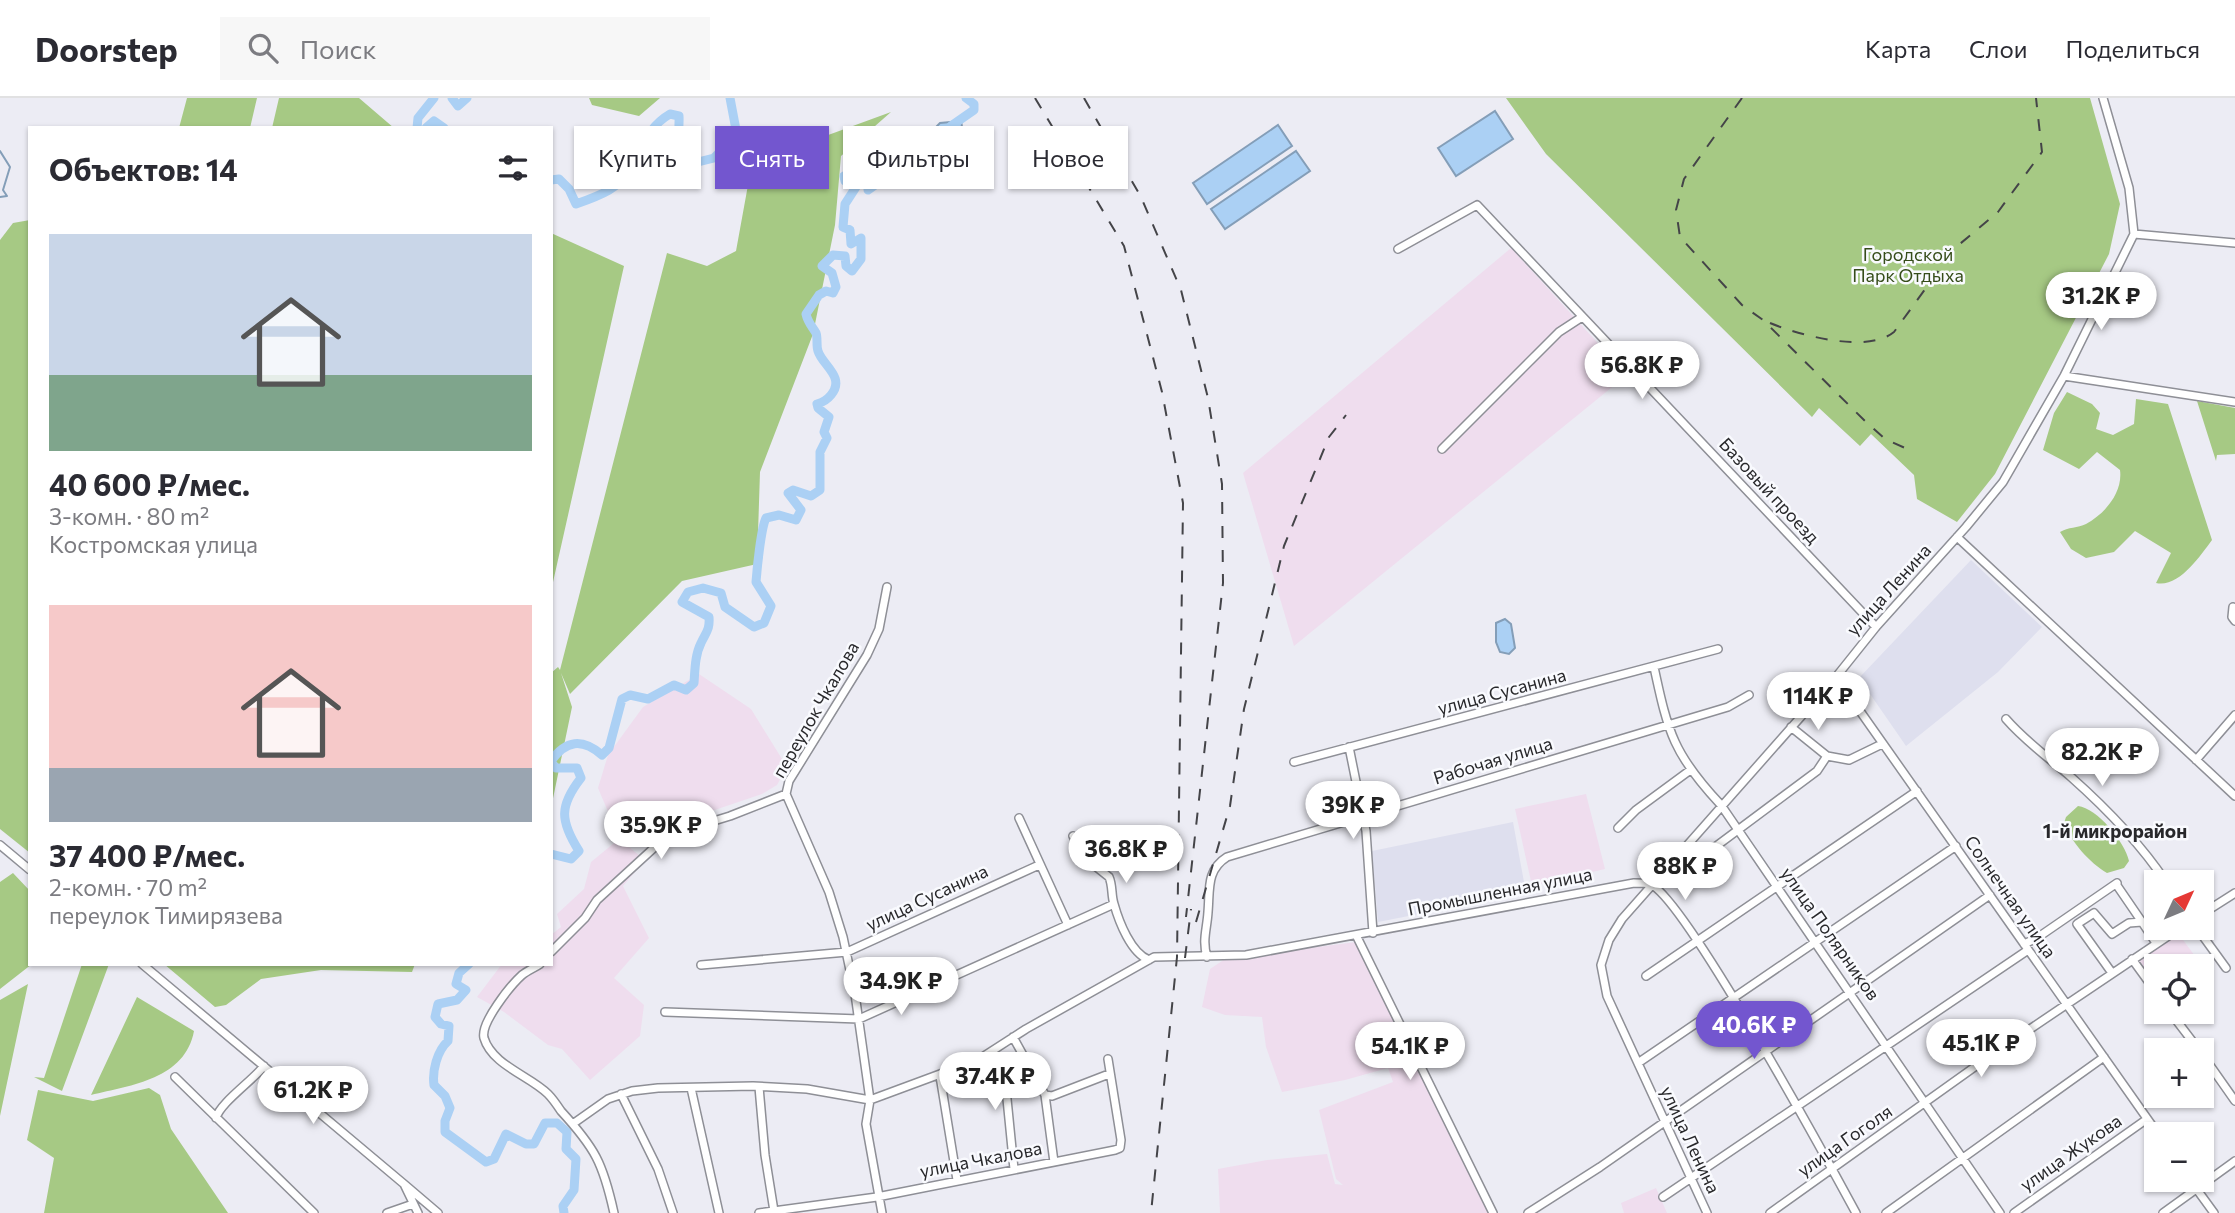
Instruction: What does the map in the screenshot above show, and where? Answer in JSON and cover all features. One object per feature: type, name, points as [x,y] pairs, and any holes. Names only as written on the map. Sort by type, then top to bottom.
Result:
[{"type":"street","points":[[2103,98],[2129,188],[2134,234],[2235,243]]},
{"type":"street","name":"Базовый проезд","points":[[1398,249],[1477,205],[1876,626]]},
{"type":"street","name":"улица Ленина","points":[[1707,1213],[1608,996],[1601,965],[1609,940],[1650,884],[1836,677],[1876,626],[2003,482],[2064,376],[2134,234]]},
{"type":"street","points":[[1443,449],[1559,332],[1583,317]]},
{"type":"street","points":[[2064,376],[2235,402]]},
{"type":"street","points":[[1957,537],[2235,796]]},
{"type":"street","name":"переулок Чкалова","points":[[882,1213],[866,1124],[870,1100],[847,952],[829,892],[786,794],[794,772],[867,655],[879,629],[887,587]]},
{"type":"street","points":[[2233,607],[2232,617],[2235,621]]},
{"type":"street","name":"улица Сусанина","points":[[1294,762],[1718,649]]},
{"type":"street","name":"улица Полярников","points":[[1654,667],[1666,726],[1689,771],[1721,805],[1779,887],[1964,1156],[2000,1213]]},
{"type":"street","name":"Солнечная улица","points":[[1836,677],[2149,1122]]},
{"type":"street","name":"Рабочая улица","points":[[1208,957],[1204,941],[1208,897],[1211,877],[1219,862],[1241,852],[1666,726],[1728,706],[1749,695]]},
{"type":"street","points":[[2196,760],[2235,715]]},
{"type":"street","points":[[2006,719],[2027,743],[2071,777],[2130,834],[2157,870]]},
{"type":"street","points":[[1791,727],[1827,757],[1849,760],[1882,744]]},
{"type":"street","points":[[1349,747],[1364,815],[1373,933]]},
{"type":"street","points":[[1707,852],[1817,771],[1827,757]]},
{"type":"street","points":[[1618,828],[1636,810],[1689,771]]},
{"type":"street","points":[[1646,976],[1917,792]]},
{"type":"street","points":[[553,949],[585,918],[597,900],[668,835],[730,816],[786,794]]},
{"type":"street","points":[[1019,818],[1068,925]]},
{"type":"street","points":[[574,1123],[590,1109],[621,1094],[645,1089],[807,1089],[870,1100],[940,1076],[993,1051],[1149,960],[1135,951],[1114,904],[1109,877],[1084,857],[1073,836]]},
{"type":"street","points":[[0,845],[28,868]]},
{"type":"street","points":[[1638,1063],[1956,846]]},
{"type":"street","name":"улица Сусанина","points":[[701,965],[847,952],[1039,865]]},
{"type":"street","name":"Промышленная улица","points":[[1149,960],[1159,956],[1194,958],[1247,955],[1373,933],[1579,891],[1634,883],[1650,884]]},
{"type":"street","points":[[1662,1198],[1888,1045],[2117,883],[2156,943]]},
{"type":"street","points":[[1650,884],[1697,942],[1798,1107],[1856,1213]]},
{"type":"street","points":[[2214,906],[2235,893]]},
{"type":"street","points":[[1528,1213],[1990,895]]},
{"type":"street","points":[[664,1012],[859,1019],[1114,904]]},
{"type":"street","points":[[2112,973],[2077,924],[2094,913],[2112,934],[2129,923],[2142,922]]},
{"type":"street","points":[[1357,936],[1414,1058],[1493,1213]]},
{"type":"street","name":"улица Гоголя","points":[[1770,1213],[2065,1003],[2161,940]]},
{"type":"street","points":[[2206,940],[2226,968]]},
{"type":"street","points":[[2132,959],[2144,976]]},
{"type":"street","points":[[144,966],[438,1213]]},
{"type":"street","points":[[537,966],[523,974],[502,999],[485,1028],[484,1036],[489,1047],[507,1065],[549,1094],[574,1123],[597,1155],[614,1213]]},
{"type":"street","points":[[1013,1037],[1045,1095],[1055,1162]]},
{"type":"street","points":[[993,1051],[1007,1099],[1014,1169]]},
{"type":"street","points":[[1885,1213],[2104,1057]]},
{"type":"street","name":"улица Чкалова","points":[[759,1213],[877,1197],[1120,1148],[1108,1059]]},
{"type":"street","points":[[216,1118],[218,1111],[243,1090],[264,1066]]},
{"type":"street","points":[[2214,1072],[2235,1101]]},
{"type":"street","points":[[1045,1095],[1052,1096],[1109,1074]]},
{"type":"street","points":[[940,1076],[957,1180]]},
{"type":"street","points":[[175,1077],[314,1213]]},
{"type":"street","points":[[759,1087],[765,1155],[774,1211]]},
{"type":"street","points":[[691,1088],[719,1213]]},
{"type":"street","points":[[621,1094],[658,1169],[673,1213]]},
{"type":"street","name":"улица Жукова","points":[[2014,1213],[2147,1119]]},
{"type":"street","points":[[2214,1176],[2235,1161]]},
{"type":"street","points":[[404,1184],[418,1213]]},
{"type":"street","points":[[2163,1213],[2191,1192]]},
{"type":"street","points":[[2199,1192],[2214,1213]]},
{"type":"street","points":[[387,1213],[413,1204]]},
{"type":"shaded area","points":[[1511,248],[1627,375],[1294,646],[1243,473]]},
{"type":"shaded area","points":[[1971,560],[2042,627],[1998,672],[1906,746],[1859,678]]},
{"type":"shaded area","points":[[699,674],[751,709],[787,767],[777,785],[762,794],[697,816],[643,842],[612,821],[598,788],[608,755],[643,707]]},
{"type":"shaded area","points":[[1586,794],[1605,869],[1532,886],[1515,809]]},
{"type":"shaded area","points":[[1513,822],[1526,893],[1378,922],[1372,851]]},
{"type":"shaded area","points":[[619,839],[645,860],[623,886],[649,938],[614,978],[644,1005],[640,1036],[590,1080],[562,1049],[548,1045],[504,1012],[477,997],[500,966],[553,966],[553,933],[561,927],[557,914],[584,889],[591,862]]},
{"type":"shaded area","points":[[2168,940],[2183,940],[2193,954],[2149,954]]},
{"type":"shaded area","points":[[1356,942],[1488,1213],[1220,1213],[1218,1169],[1267,1160],[1327,1154],[1335,1184],[1343,1185],[1336,1179],[1319,1110],[1393,1082],[1388,1068],[1345,1080],[1282,1092],[1266,1047],[1262,1017],[1225,1015],[1202,1007],[1210,969],[1225,959]]},
{"type":"shaded area","points":[[1656,1188],[1667,1213],[1624,1213],[1621,1203]]},
{"type":"green space","points":[[187,98],[257,98],[250,126],[180,126]]},
{"type":"green space","points":[[279,98],[359,98],[392,126],[272,126]]},
{"type":"green space","points":[[589,98],[660,98],[639,116],[592,105]]},
{"type":"green space","name":"Городской Парк Отдыха","points":[[1506,98],[2090,98],[2120,204],[2109,254],[1995,474],[1957,522],[1917,499],[1914,475],[1871,434],[1860,446],[1819,408],[1812,417],[1546,154]]},
{"type":"green space","points":[[891,112],[875,126],[853,126]]},
{"type":"green space","points":[[843,130],[835,225],[813,334],[760,472],[757,564],[682,581],[570,694],[561,673],[572,707],[553,798],[553,671],[558,667],[560,670],[667,253],[707,266],[736,251],[747,189],[829,189],[829,135]]},
{"type":"green space","points":[[28,220],[28,851],[0,829],[0,240],[13,223]]},
{"type":"green space","points":[[553,234],[624,266],[553,582]]},
{"type":"green space","points":[[2067,392],[2092,404],[2100,413],[2096,429],[2113,435],[2134,424],[2136,399],[2168,404],[2212,540],[2188,569],[2173,581],[2156,583],[2171,553],[2135,531],[2114,552],[2086,558],[2071,549],[2060,532],[2086,524],[2100,514],[2116,494],[2120,478],[2120,470],[2097,452],[2079,469],[2043,450],[2054,413]]},
{"type":"green space","points":[[2197,401],[2235,408],[2235,454],[2217,455],[2216,461]]},
{"type":"green space","points":[[2078,806],[2101,819],[2116,836],[2129,861],[2124,868],[2107,873],[2076,845],[2064,823],[2066,817]]},
{"type":"green space","points":[[13,873],[28,889],[29,966],[0,989],[0,882]]},
{"type":"green space","points":[[81,966],[108,966],[62,1091],[34,1077],[44,1078]]},
{"type":"green space","points":[[166,966],[414,966],[412,972],[321,970],[261,979],[226,1005],[215,1007]]},
{"type":"green space","points":[[28,984],[0,1116],[0,1000]]},
{"type":"green space","points":[[137,997],[194,1031],[189,1047],[180,1060],[154,1077],[91,1095]]},
{"type":"green space","points":[[149,1088],[160,1095],[171,1129],[228,1213],[44,1213],[54,1158],[27,1140],[38,1090],[93,1101]]},
{"type":"water","points":[[1495,111],[1513,139],[1456,176],[1438,148]]},
{"type":"water","points":[[961,121],[962,126],[937,126],[940,123]]},
{"type":"water","points":[[1278,125],[1292,146],[1207,204],[1193,183]]},
{"type":"water","points":[[1296,151],[1310,171],[1225,229],[1211,209]]},
{"type":"water","points":[[1505,619],[1511,624],[1515,648],[1509,654],[1500,652],[1496,642],[1496,623]]},
{"type":"waterway","points":[[417,126],[418,118],[434,98]]},
{"type":"waterway","points":[[452,98],[458,106],[467,98]]},
{"type":"waterway","points":[[553,180],[559,179],[569,189],[576,204],[609,190],[623,180],[652,130],[670,114],[679,116],[678,148],[682,166],[714,158],[737,135],[730,98]]},
{"type":"waterway","points":[[951,126],[974,110],[974,104],[966,98]]},
{"type":"waterway","points":[[428,126],[434,121],[441,126]]},
{"type":"waterway","points":[[0,151],[10,167],[3,190],[7,196],[0,197]]},
{"type":"waterway","points":[[553,759],[568,745],[575,744],[588,746],[602,755],[609,748],[622,699],[630,695],[648,699],[674,685],[686,690],[694,683],[698,652],[708,628],[709,617],[682,602],[688,592],[703,588],[721,593],[725,607],[754,627],[764,623],[771,606],[756,582],[766,518],[779,515],[796,520],[801,510],[788,493],[793,490],[811,496],[820,490],[820,452],[827,438],[824,432],[829,417],[817,404],[830,397],[836,382],[820,356],[816,333],[806,314],[819,295],[826,291],[833,293],[836,287],[832,273],[822,266],[833,255],[845,256],[846,266],[852,271],[861,259],[861,238],[851,244],[850,230],[843,227],[845,204],[855,189]]},
{"type":"waterway","points":[[553,764],[556,768],[577,768],[581,778],[569,797],[565,814],[568,831],[579,851],[571,859],[553,854]]},
{"type":"waterway","points":[[467,966],[459,973],[456,984],[466,990],[457,1000],[438,1004],[435,1017],[441,1024],[449,1026],[448,1041],[438,1056],[434,1074],[434,1085],[445,1096],[450,1108],[445,1121],[445,1132],[486,1162],[494,1159],[506,1134],[526,1144],[534,1144],[545,1123],[557,1123],[567,1132],[566,1149],[576,1159],[574,1190],[563,1206],[564,1213]]},
{"type":"railway","points":[[1035,98],[1124,246],[1162,392],[1183,503],[1177,957],[1151,1213]]},
{"type":"railway","points":[[1084,98],[1141,197],[1181,290],[1208,398],[1222,484],[1223,583],[1186,917]]},
{"type":"railway","points":[[1742,98],[1684,179],[1676,210],[1680,237],[1742,305],[1763,320],[1866,422],[1885,439],[1914,452]]},
{"type":"railway","points":[[1770,323],[1815,337],[1851,342],[1867,342],[1894,332],[1955,248],[1998,212],[2042,152],[2036,98]]},
{"type":"railway","points":[[1196,922],[1230,806],[1244,709],[1284,546],[1329,437],[1346,415]]},
{"type":"railway","points":[[1185,958],[1191,909]]},
{"type":"district","name":"1-й микрорайон","points":[[2115,831]]}]
